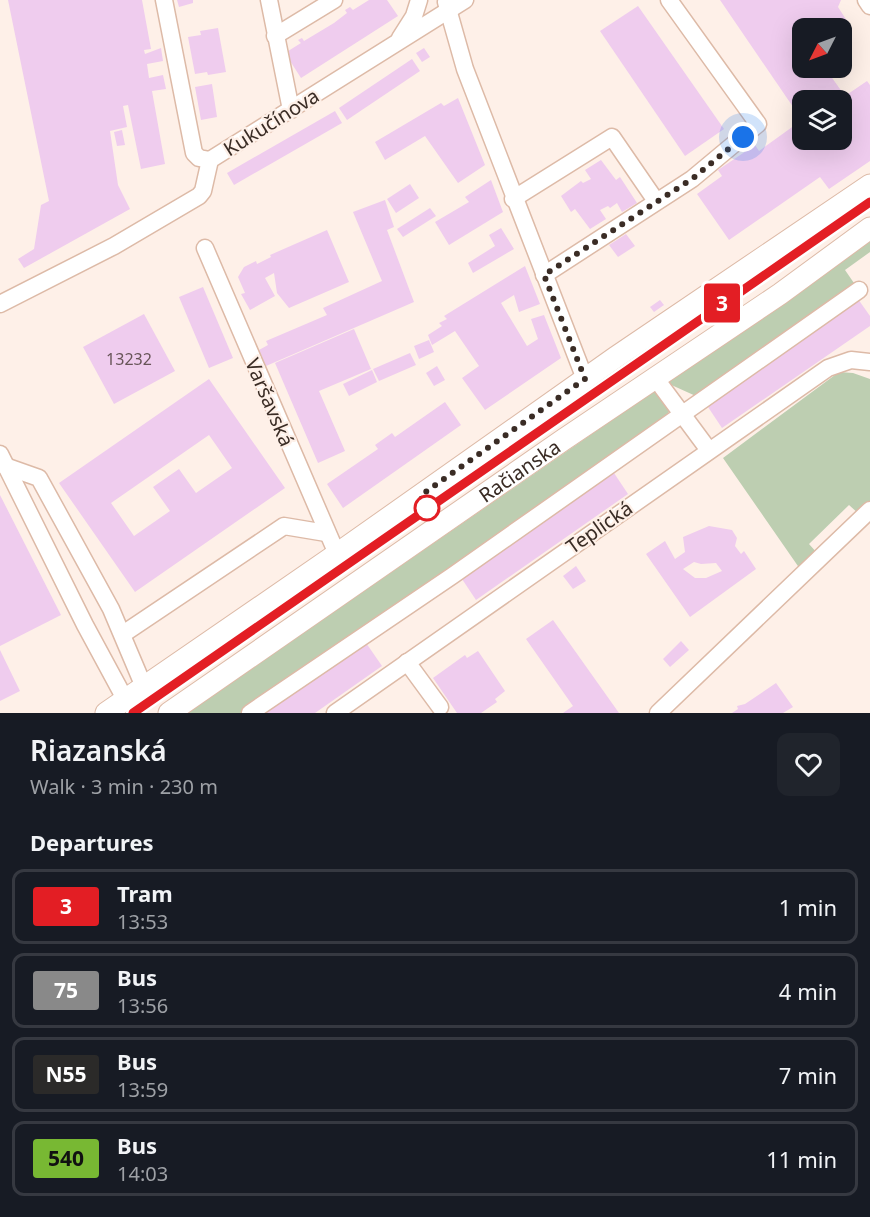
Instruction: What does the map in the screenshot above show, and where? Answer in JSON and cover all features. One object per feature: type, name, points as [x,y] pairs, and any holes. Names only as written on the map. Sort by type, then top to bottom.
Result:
[{"type":"main road","name":"Račianska","points":[[106,713],[585,379],[870,185]]},
{"type":"main road","name":"Račianska","points":[[169,713],[563,440],[780,294],[870,228]]},
{"type":"street","points":[[164,0],[194,153],[199,158],[210,160]]},
{"type":"street","points":[[269,0],[291,110]]},
{"type":"street","points":[[275,36],[334,0]]},
{"type":"street","points":[[394,46],[410,26],[419,0]]},
{"type":"street","name":"Kukučínova","points":[[0,304],[114,246],[199,196],[203,191],[210,160],[394,46],[446,5],[465,0]]},
{"type":"street","points":[[544,275],[692,179],[758,124],[669,0]]},
{"type":"street","points":[[866,0],[870,6]]},
{"type":"street","points":[[446,5],[465,69],[513,199],[585,379]]},
{"type":"street","points":[[513,199],[612,136],[656,201]]},
{"type":"street","name":"Varšavská","points":[[205,248],[337,554]]},
{"type":"street","points":[[250,713],[452,576],[859,290]]},
{"type":"street","name":"Teplická","points":[[346,710],[407,662],[828,368],[851,360],[870,362]]},
{"type":"street","points":[[662,387],[705,445]]},
{"type":"street","points":[[3,460],[39,478],[123,634],[144,687]]},
{"type":"street","points":[[3,460],[85,625],[125,699]]},
{"type":"street","points":[[658,713],[870,510]]},
{"type":"street","points":[[123,634],[284,526],[326,533]]},
{"type":"street","points":[[407,662],[440,707]]},
{"type":"green space","points":[[870,238],[870,252],[845,270],[856,286],[698,397],[667,383]]},
{"type":"green space","points":[[839,372],[853,373],[870,379],[870,503],[859,514],[849,505],[809,544],[818,554],[800,569],[723,458]]},
{"type":"green space","points":[[657,389],[670,409],[667,416],[243,713],[187,713]]},
{"type":"building","points":[[8,0],[142,0],[151,49],[144,50],[145,54],[161,48],[163,61],[147,64],[149,78],[163,75],[166,89],[152,91],[165,164],[141,169],[128,105],[123,106],[127,127],[110,131],[118,185],[130,209],[24,268],[18,259],[34,249],[41,205],[49,201]]},
{"type":"building","points":[[177,0],[193,0],[193,3],[179,7]]},
{"type":"building","points":[[369,0],[387,0],[398,16],[301,78],[285,53],[301,43],[298,40],[302,38],[304,41],[334,23],[347,13],[345,10],[350,7],[353,10]]},
{"type":"building","points":[[720,0],[841,0],[838,7],[845,18],[792,18],[792,78],[832,78],[841,90],[792,90],[792,105]]},
{"type":"building","points":[[638,6],[724,129],[685,156],[600,31]]},
{"type":"building","points":[[218,28],[226,72],[208,75],[207,72],[195,74],[188,37],[201,35],[200,31]]},
{"type":"building","points":[[424,48],[430,57],[422,62],[416,53]]},
{"type":"building","points":[[412,59],[420,71],[347,120],[339,108]]},
{"type":"building","points":[[867,81],[870,85],[870,161],[829,189],[820,177],[729,240],[697,194],[722,176],[718,170],[755,145],[759,151],[792,127],[792,150],[852,150],[852,91]]},
{"type":"building","points":[[212,84],[217,117],[201,120],[195,87]]},
{"type":"building","points":[[458,98],[485,165],[458,183],[425,136],[385,160],[375,142],[441,103],[444,106]]},
{"type":"building","points":[[335,111],[342,123],[234,185],[227,173]]},
{"type":"building","points":[[122,130],[125,145],[117,146],[114,132]]},
{"type":"building","points":[[601,160],[616,180],[620,177],[637,203],[622,212],[617,203],[610,208],[608,206],[600,210],[606,219],[590,229],[575,209],[571,212],[561,196],[581,181],[583,183],[591,179],[585,170]]},
{"type":"building","points":[[491,180],[503,212],[449,245],[435,222],[469,202],[465,197]]},
{"type":"building","points":[[410,184],[419,198],[396,213],[387,199]]},
{"type":"building","points":[[385,200],[394,227],[387,230],[414,302],[266,366],[259,350],[268,345],[266,341],[327,315],[323,308],[382,281],[353,212]]},
{"type":"building","points":[[430,208],[436,216],[403,237],[397,229]]},
{"type":"building","points":[[501,228],[514,249],[473,273],[468,263],[495,246],[489,235]]},
{"type":"building","points":[[327,230],[349,282],[289,308],[277,293],[274,273],[265,278],[275,296],[250,310],[241,294],[245,293],[238,277],[244,267],[256,261],[257,264],[271,257],[270,255]]},
{"type":"building","points":[[626,234],[635,246],[618,257],[609,245]]},
{"type":"building","points":[[525,266],[540,304],[519,312],[514,295],[501,303],[527,346],[538,339],[531,319],[544,315],[561,358],[485,410],[462,378],[479,366],[455,331],[432,345],[428,335],[442,326],[439,323],[447,319],[444,316]]},
{"type":"building","points":[[203,287],[233,358],[209,368],[179,297]]},
{"type":"building","points":[[858,299],[870,316],[870,326],[722,428],[706,404]]},
{"type":"building","points":[[660,300],[664,305],[654,312],[650,307]]},
{"type":"building","points":[[144,314],[175,371],[114,404],[83,347]]},
{"type":"building","points":[[354,329],[371,369],[319,391],[345,451],[318,463],[275,363]]},
{"type":"building","points":[[429,340],[434,352],[419,359],[414,346]]},
{"type":"building","points":[[410,353],[416,365],[379,381],[373,369]]},
{"type":"building","points":[[437,366],[445,380],[434,386],[426,373]]},
{"type":"building","points":[[372,370],[377,382],[349,396],[343,384]]},
{"type":"building","points":[[209,379],[285,488],[135,592],[59,483]],"holes":[[[209,435],[232,468],[196,493],[179,469],[153,487],[170,511],[134,536],[111,503]]]},
{"type":"building","points":[[445,402],[461,425],[343,508],[327,484],[378,449],[375,445],[392,433],[395,437]]},
{"type":"building","points":[[612,470],[628,494],[476,600],[460,576]]},
{"type":"building","points":[[0,495],[61,615],[0,646]]},
{"type":"building","points":[[709,526],[732,530],[737,538],[735,546],[741,554],[744,551],[756,569],[690,617],[646,554],[665,541],[675,559],[685,552],[683,537]],"holes":[[[694,562],[716,563],[722,571],[706,578],[695,578],[683,569]]]},
{"type":"building","points":[[576,566],[586,581],[573,589],[563,576]]},
{"type":"building","points":[[553,620],[619,713],[563,713],[573,706],[526,639]]},
{"type":"building","points":[[364,640],[382,666],[315,713],[258,713]]},
{"type":"building","points":[[681,641],[689,650],[670,667],[663,659]]},
{"type":"building","points":[[0,650],[20,691],[0,701]]},
{"type":"building","points":[[478,651],[505,691],[495,699],[497,702],[481,713],[457,713],[433,678],[465,655],[467,658]]},
{"type":"building","points":[[776,683],[793,707],[783,713],[732,713],[738,709],[737,706],[745,704]]},
{"type":"tram line","points":[[133,713],[680,331],[870,202]]},
{"type":"tram line","name":"3","points":[[133,713],[366,553],[680,331],[870,202]]},
{"type":"route","points":[[427,508],[420,496],[585,379],[544,275],[692,179],[743,137]]}]
